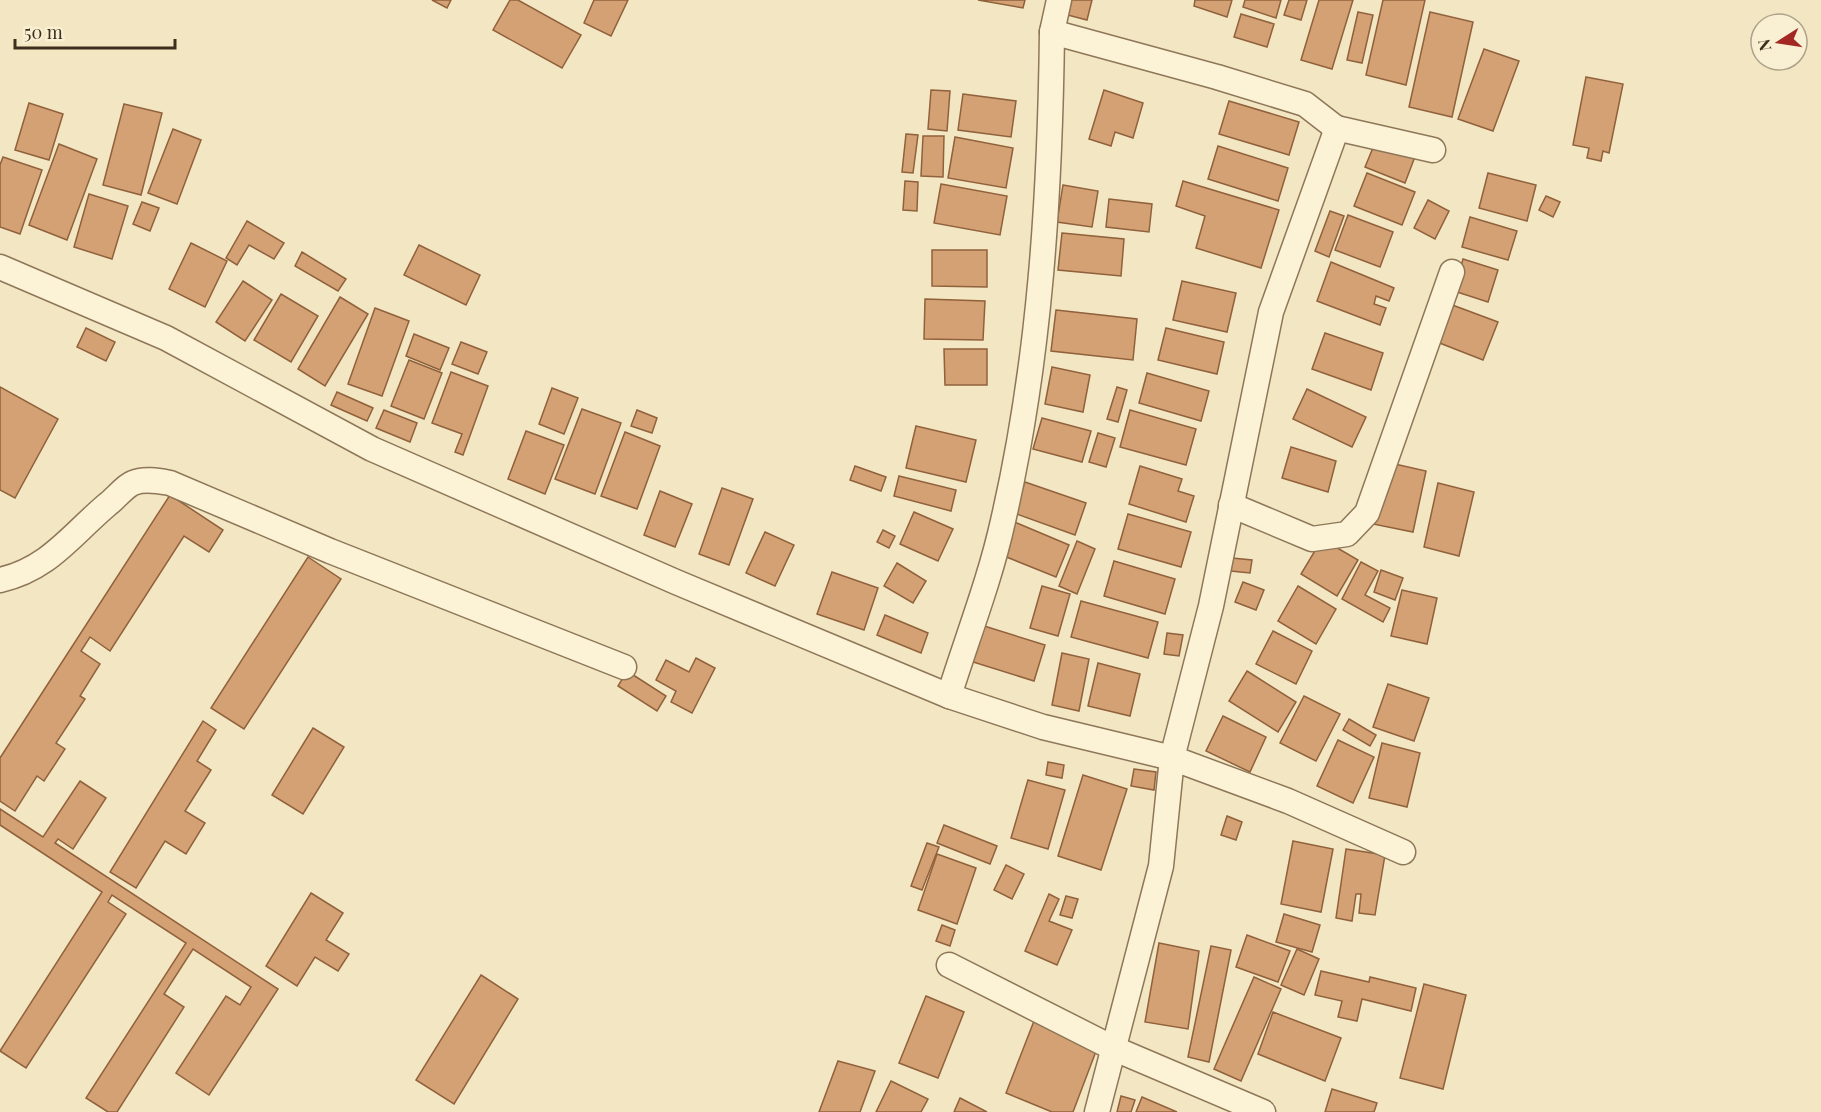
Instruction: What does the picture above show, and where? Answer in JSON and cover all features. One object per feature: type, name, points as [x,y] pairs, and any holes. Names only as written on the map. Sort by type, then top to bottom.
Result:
[{"type":"street","points":[[949,696],[1003,523],[1022,422],[1044,256],[1052,32],[1059,0]]},
{"type":"street","points":[[1052,32],[1305,104],[1337,129],[1433,150]]},
{"type":"street","points":[[1097,1112],[1161,866],[1172,758],[1211,606],[1271,312],[1337,129]]},
{"type":"street","points":[[0,267],[166,338],[372,449],[676,582],[949,696],[1042,727],[1172,758],[1288,801],[1403,852]]},
{"type":"street","points":[[1231,505],[1312,539],[1347,534],[1367,513],[1452,272]]},
{"type":"street","points":[[0,580],[22,575],[51,558],[80,528],[133,483],[152,480],[170,483],[330,551],[624,667]]},
{"type":"street","points":[[949,965],[1115,1049],[1263,1112]]},
{"type":"building","points":[[432,0],[451,0],[447,8]]},
{"type":"building","points":[[510,0],[518,0],[581,35],[562,68],[493,30]]},
{"type":"building","points":[[594,0],[628,0],[611,36],[584,23]]},
{"type":"building","points":[[978,0],[1025,0],[1023,8]]},
{"type":"building","points":[[1064,0],[1092,0],[1087,20],[1060,13]]},
{"type":"building","points":[[1195,0],[1232,0],[1227,17],[1194,6]]},
{"type":"building","points":[[1245,0],[1281,0],[1276,18],[1243,7]]},
{"type":"building","points":[[1289,0],[1307,0],[1301,20],[1284,15]]},
{"type":"building","points":[[1319,0],[1353,0],[1332,69],[1301,60]]},
{"type":"building","points":[[1383,0],[1425,0],[1406,85],[1366,75]]},
{"type":"building","points":[[1358,12],[1373,15],[1362,63],[1347,60]]},
{"type":"building","points":[[1430,12],[1473,22],[1452,117],[1409,107]]},
{"type":"building","points":[[1241,14],[1274,24],[1267,47],[1234,37]]},
{"type":"building","points":[[1484,49],[1519,61],[1493,131],[1458,119]]},
{"type":"building","points":[[1586,77],[1623,84],[1609,153],[1603,151],[1601,161],[1587,158],[1589,148],[1573,145]]},
{"type":"building","points":[[931,90],[950,91],[947,131],[928,129]]},
{"type":"building","points":[[1104,90],[1143,103],[1133,138],[1115,132],[1111,146],[1089,139]]},
{"type":"building","points":[[963,94],[1016,101],[1011,137],[958,130]]},
{"type":"building","points":[[1229,101],[1299,122],[1289,155],[1219,134]]},
{"type":"building","points":[[29,103],[63,114],[49,160],[15,150]]},
{"type":"building","points":[[124,104],[162,113],[141,195],[103,185]]},
{"type":"building","points":[[173,129],[201,140],[177,204],[148,193]]},
{"type":"building","points":[[906,134],[918,135],[913,173],[902,172]]},
{"type":"building","points":[[923,136],[944,136],[943,177],[921,176]]},
{"type":"building","points":[[955,137],[1013,148],[1006,188],[948,178]]},
{"type":"building","points":[[1377,138],[1416,154],[1405,183],[1365,167]]},
{"type":"building","points":[[59,144],[97,159],[67,240],[29,225]]},
{"type":"building","points":[[1218,146],[1288,168],[1278,201],[1208,179]]},
{"type":"building","points":[[3,157],[42,170],[20,234],[0,227],[0,165]]},
{"type":"building","points":[[1367,173],[1415,192],[1402,225],[1354,206]]},
{"type":"building","points":[[1488,173],[1536,185],[1527,221],[1479,208]]},
{"type":"building","points":[[905,181],[918,182],[917,211],[903,210]]},
{"type":"building","points":[[1183,181],[1279,210],[1261,268],[1196,248],[1205,216],[1176,206]]},
{"type":"building","points":[[941,184],[1007,196],[1000,235],[934,223]]},
{"type":"building","points":[[1063,185],[1098,191],[1092,227],[1057,222]]},
{"type":"building","points":[[89,194],[128,206],[112,259],[74,247]]},
{"type":"building","points":[[1546,196],[1560,202],[1553,217],[1539,210]]},
{"type":"building","points":[[1109,199],[1152,204],[1149,232],[1106,227]]},
{"type":"building","points":[[1428,200],[1449,211],[1435,239],[1414,228]]},
{"type":"building","points":[[142,202],[159,208],[150,231],[133,224]]},
{"type":"building","points":[[1330,211],[1344,216],[1329,257],[1315,251]]},
{"type":"building","points":[[1348,215],[1393,232],[1380,267],[1335,250]]},
{"type":"building","points":[[1470,217],[1517,231],[1508,260],[1462,247]]},
{"type":"building","points":[[247,221],[284,243],[274,259],[249,245],[237,265],[226,258]]},
{"type":"building","points":[[1062,233],[1124,239],[1121,276],[1058,270]]},
{"type":"building","points":[[191,243],[227,261],[205,307],[169,289]]},
{"type":"building","points":[[419,245],[480,275],[466,305],[404,275]]},
{"type":"building","points":[[932,250],[987,250],[987,287],[932,286]]},
{"type":"building","points":[[302,252],[346,279],[338,291],[295,266]]},
{"type":"building","points":[[1463,259],[1498,270],[1488,302],[1454,291]]},
{"type":"building","points":[[1331,262],[1394,288],[1389,301],[1376,296],[1374,304],[1386,308],[1380,325],[1317,301]]},
{"type":"building","points":[[243,281],[272,300],[245,341],[216,322]]},
{"type":"building","points":[[1182,281],[1236,293],[1227,332],[1173,320]]},
{"type":"building","points":[[281,294],[318,316],[291,362],[254,340]]},
{"type":"building","points":[[340,297],[368,314],[325,386],[298,369]]},
{"type":"building","points":[[925,299],[985,301],[983,340],[924,339]]},
{"type":"building","points":[[1447,303],[1498,322],[1483,360],[1432,340]]},
{"type":"building","points":[[375,308],[409,321],[382,396],[348,384]]},
{"type":"building","points":[[1056,310],[1137,319],[1133,360],[1051,351]]},
{"type":"building","points":[[86,328],[115,342],[106,361],[77,347]]},
{"type":"building","points":[[1166,328],[1224,342],[1217,374],[1158,360]]},
{"type":"building","points":[[1325,333],[1383,353],[1371,390],[1312,369]]},
{"type":"building","points":[[414,334],[449,348],[440,370],[406,356]]},
{"type":"building","points":[[461,342],[487,352],[478,374],[452,364]]},
{"type":"building","points":[[944,349],[987,349],[987,385],[945,385]]},
{"type":"building","points":[[409,360],[442,373],[424,419],[391,406]]},
{"type":"building","points":[[1052,367],[1090,375],[1083,412],[1045,404]]},
{"type":"building","points":[[451,372],[488,386],[463,455],[455,452],[462,434],[432,423]]},
{"type":"building","points":[[1147,373],[1209,391],[1201,421],[1139,403]]},
{"type":"building","points":[[0,387],[58,419],[15,498],[0,490]]},
{"type":"building","points":[[1117,387],[1127,390],[1118,422],[1107,419]]},
{"type":"building","points":[[552,388],[578,398],[564,434],[539,424]]},
{"type":"building","points":[[1307,389],[1366,417],[1352,447],[1293,419]]},
{"type":"building","points":[[337,392],[373,408],[367,421],[331,405]]},
{"type":"building","points":[[582,409],[621,423],[595,494],[555,479]]},
{"type":"building","points":[[384,410],[417,423],[410,442],[376,428]]},
{"type":"building","points":[[637,410],[657,418],[652,433],[631,426]]},
{"type":"building","points":[[1130,410],[1196,429],[1186,465],[1120,447]]},
{"type":"building","points":[[1042,418],[1091,431],[1082,462],[1033,449]]},
{"type":"building","points":[[916,426],[976,440],[966,482],[906,468]]},
{"type":"building","points":[[526,431],[564,445],[545,494],[508,479]]},
{"type":"building","points":[[625,432],[660,446],[637,509],[601,496]]},
{"type":"building","points":[[1098,433],[1115,438],[1106,467],[1089,462]]},
{"type":"building","points":[[1291,447],[1336,461],[1328,492],[1282,478]]},
{"type":"building","points":[[1386,462],[1426,471],[1413,532],[1373,524]]},
{"type":"building","points":[[855,466],[886,477],[881,491],[850,480]]},
{"type":"building","points":[[1140,466],[1182,479],[1178,491],[1194,496],[1186,522],[1129,504]]},
{"type":"building","points":[[899,476],[956,490],[951,511],[894,496]]},
{"type":"building","points":[[1025,482],[1086,503],[1075,535],[1014,513]]},
{"type":"building","points":[[1438,483],[1474,492],[1459,556],[1424,547]]},
{"type":"building","points":[[722,488],[753,499],[729,565],[699,554]]},
{"type":"building","points":[[660,491],[692,504],[675,547],[644,535]]},
{"type":"building","points":[[170,495],[223,530],[209,552],[184,536],[110,651],[90,637],[81,651],[100,664],[80,696],[85,699],[56,743],[65,749],[44,781],[37,776],[15,811],[0,801],[0,758]]},
{"type":"building","points":[[914,512],[953,529],[938,561],[900,544]]},
{"type":"building","points":[[1128,514],[1191,532],[1181,567],[1118,549]]},
{"type":"building","points":[[1012,521],[1069,545],[1056,577],[999,554]]},
{"type":"building","points":[[883,530],[895,536],[889,548],[877,542]]},
{"type":"building","points":[[765,532],[794,545],[775,586],[746,573]]},
{"type":"building","points":[[1322,539],[1358,560],[1337,596],[1301,574]]},
{"type":"building","points":[[1077,541],[1095,549],[1077,594],[1059,586]]},
{"type":"building","points":[[308,557],[341,579],[244,729],[211,708]]},
{"type":"building","points":[[1232,558],[1252,560],[1250,573],[1231,571]]},
{"type":"building","points":[[1114,561],[1175,579],[1165,614],[1104,596]]},
{"type":"building","points":[[1361,562],[1378,571],[1365,595],[1390,608],[1383,622],[1342,599]]},
{"type":"building","points":[[897,563],[926,581],[913,603],[884,586]]},
{"type":"building","points":[[1381,570],[1403,578],[1395,600],[1374,592]]},
{"type":"building","points":[[832,572],[878,588],[864,630],[817,614]]},
{"type":"building","points":[[1243,582],[1264,590],[1256,610],[1235,602]]},
{"type":"building","points":[[1042,586],[1070,594],[1058,636],[1030,628]]},
{"type":"building","points":[[1298,586],[1336,609],[1316,644],[1278,621]]},
{"type":"building","points":[[1402,590],[1437,598],[1427,644],[1391,636]]},
{"type":"building","points":[[1081,601],[1158,622],[1148,658],[1071,637]]},
{"type":"building","points":[[885,615],[928,633],[921,653],[877,635]]},
{"type":"building","points":[[981,625],[1045,645],[1034,681],[970,661]]},
{"type":"building","points":[[1273,631],[1312,651],[1296,684],[1256,664]]},
{"type":"building","points":[[1167,633],[1183,635],[1179,656],[1164,654]]},
{"type":"building","points":[[1062,653],[1089,659],[1079,711],[1052,705]]},
{"type":"building","points":[[696,658],[715,668],[692,713],[671,702],[676,691],[656,680],[666,660],[689,672]]},
{"type":"building","points":[[1098,663],[1140,674],[1130,716],[1088,706]]},
{"type":"building","points":[[627,671],[666,696],[657,711],[618,686]]},
{"type":"building","points":[[1247,671],[1296,702],[1278,732],[1229,701]]},
{"type":"building","points":[[1388,684],[1429,698],[1414,741],[1373,727]]},
{"type":"building","points":[[1304,696],[1340,714],[1316,761],[1280,743]]},
{"type":"building","points":[[1223,716],[1266,737],[1250,772],[1206,751]]},
{"type":"building","points":[[1349,719],[1376,735],[1370,746],[1343,730]]},
{"type":"building","points":[[203,721],[216,730],[197,761],[211,770],[185,811],[205,823],[186,854],[165,841],[136,888],[110,872]]},
{"type":"building","points":[[313,728],[344,747],[303,814],[272,795]]},
{"type":"building","points":[[1338,740],[1374,757],[1353,803],[1317,786]]},
{"type":"building","points":[[1382,743],[1420,753],[1407,807],[1369,798]]},
{"type":"building","points":[[1048,762],[1064,765],[1062,778],[1046,775]]},
{"type":"building","points":[[1134,769],[1156,772],[1154,790],[1131,786]]},
{"type":"building","points":[[1083,775],[1127,789],[1101,870],[1058,856]]},
{"type":"building","points":[[1028,780],[1065,790],[1048,849],[1011,838]]},
{"type":"building","points":[[80,781],[106,798],[73,849],[58,839],[55,843],[278,989],[209,1095],[176,1073],[226,996],[240,1005],[251,987],[193,949],[164,994],[184,1007],[117,1112],[108,1112],[86,1098],[186,943],[112,895],[108,902],[126,914],[26,1068],[0,1051],[102,892],[0,825],[0,809],[43,837]]},
{"type":"building","points":[[1227,816],[1242,822],[1236,840],[1221,835]]},
{"type":"building","points":[[944,825],[997,846],[990,864],[937,843]]},
{"type":"building","points":[[1293,841],[1333,849],[1321,912],[1281,904]]},
{"type":"building","points":[[927,843],[939,847],[922,890],[911,886]]},
{"type":"building","points":[[1346,849],[1385,855],[1375,915],[1359,913],[1361,894],[1356,894],[1352,921],[1336,918]]},
{"type":"building","points":[[937,854],[976,868],[957,924],[918,910]]},
{"type":"building","points":[[1006,865],[1024,874],[1012,899],[994,890]]},
{"type":"building","points":[[311,893],[343,913],[326,940],[349,954],[338,971],[315,957],[297,986],[266,966]]},
{"type":"building","points":[[1049,894],[1059,899],[1049,921],[1072,930],[1057,965],[1025,951]]},
{"type":"building","points":[[1066,896],[1078,899],[1072,918],[1060,915]]},
{"type":"building","points":[[1284,914],[1320,925],[1312,952],[1276,942]]},
{"type":"building","points":[[942,925],[955,930],[950,946],[936,941]]},
{"type":"building","points":[[1247,935],[1290,951],[1278,982],[1236,967]]},
{"type":"building","points":[[1159,943],[1199,951],[1188,1029],[1145,1022]]},
{"type":"building","points":[[1211,946],[1231,950],[1209,1062],[1188,1057]]},
{"type":"building","points":[[1297,949],[1319,959],[1304,995],[1281,985]]},
{"type":"building","points":[[1321,971],[1369,982],[1370,977],[1416,988],[1411,1011],[1362,999],[1357,1021],[1338,1017],[1342,1001],[1315,995]]},
{"type":"building","points":[[481,975],[518,999],[454,1104],[416,1080]]},
{"type":"building","points":[[1254,977],[1281,989],[1241,1081],[1214,1069]]},
{"type":"building","points":[[1424,984],[1466,995],[1443,1089],[1400,1078]]},
{"type":"building","points":[[926,996],[964,1012],[938,1078],[899,1063]]},
{"type":"building","points":[[1273,1012],[1341,1038],[1325,1081],[1258,1054]]},
{"type":"building","points":[[1034,1021],[1098,1046],[1073,1112],[1052,1112],[1006,1093]]},
{"type":"building","points":[[838,1061],[875,1071],[860,1112],[819,1112]]},
{"type":"building","points":[[891,1081],[928,1099],[921,1112],[876,1112]]},
{"type":"building","points":[[1332,1089],[1377,1103],[1374,1112],[1325,1112]]},
{"type":"building","points":[[1121,1096],[1135,1100],[1131,1112],[1117,1112]]},
{"type":"building","points":[[1142,1097],[1177,1112],[1136,1112]]},
{"type":"building","points":[[960,1098],[987,1112],[954,1112]]}]
